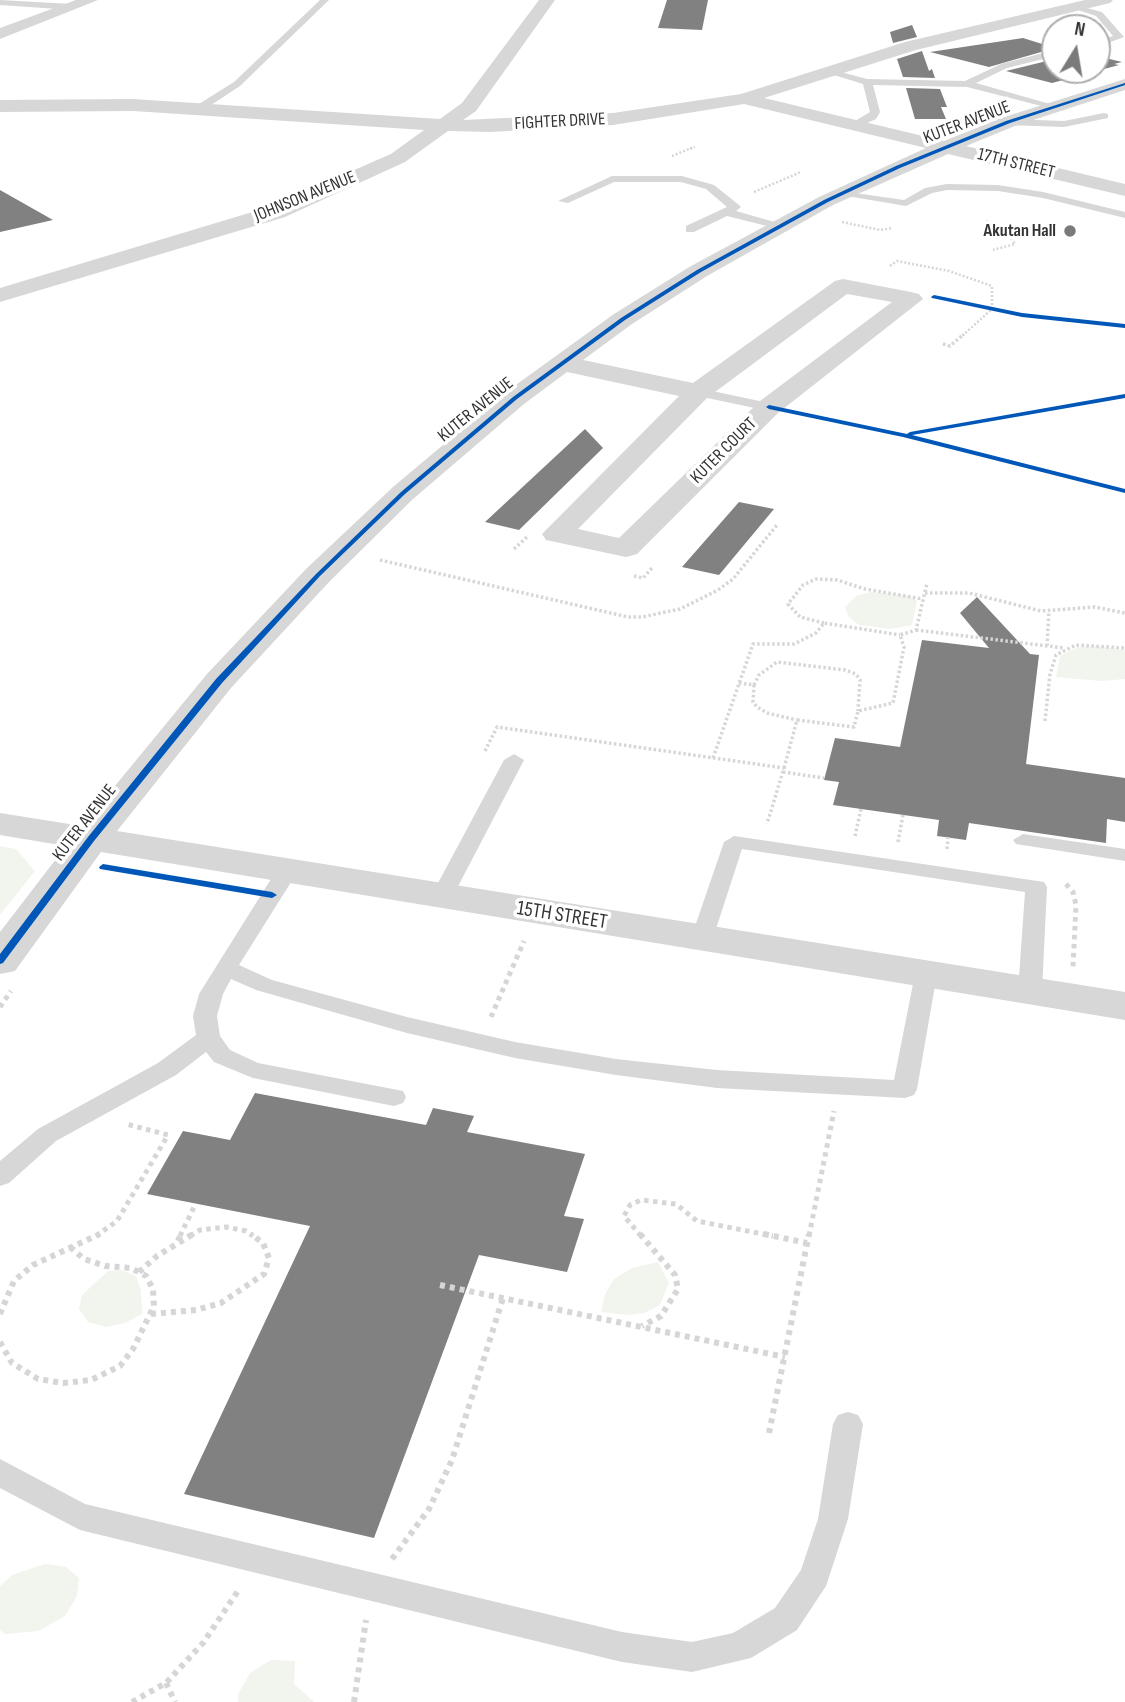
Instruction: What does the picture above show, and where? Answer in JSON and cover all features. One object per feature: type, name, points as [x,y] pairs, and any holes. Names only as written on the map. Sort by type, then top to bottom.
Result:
[{"type":"street","points":[[0,34],[90,0]]},
{"type":"street","name":"JOHNSON AVENUE","points":[[0,295],[277,212],[398,158],[469,107],[547,0]]},
{"type":"street","name":"FIGHTER DRIVE","points":[[0,106],[133,105],[345,122],[441,125],[544,124],[613,119],[744,99],[911,46],[1075,6],[1104,9]]},
{"type":"street","name":"KUTER AVENUE","points":[[0,961],[91,839],[219,681],[318,575],[423,475],[562,363],[634,312],[779,225],[841,194],[1008,122],[1125,84]]},
{"type":"street","name":"17TH STREET","points":[[744,99],[1125,190]]},
{"type":"street","name":"KUTER COURT","points":[[843,286],[911,299],[769,407],[626,548],[558,534],[698,392],[843,286]]},
{"type":"street","points":[[562,363],[698,392]]},
{"type":"street","name":"15TH STREET","points":[[0,824],[1125,1006]]},
{"type":"lane","points":[[198,109],[237,85],[325,0]]},
{"type":"lane","points":[[0,2],[72,7]]},
{"type":"lane","points":[[1104,9],[1114,18]]},
{"type":"lane","points":[[1104,9],[1122,38]]},
{"type":"lane","points":[[967,84],[1004,66],[1041,57]]},
{"type":"lane","points":[[826,71],[867,82],[967,84],[1053,107]]},
{"type":"lane","points":[[854,125],[875,112],[867,82]]},
{"type":"lane","points":[[1008,122],[1064,124],[1104,116]]},
{"type":"lane","points":[[564,201],[612,179],[682,179],[710,187],[735,207],[690,229]]},
{"type":"lane","points":[[841,194],[893,204],[906,203],[929,190],[947,187],[998,188],[1043,195],[1125,215]]},
{"type":"lane","points":[[726,212],[779,225]]},
{"type":"lane","points":[[698,392],[769,407]]},
{"type":"lane","points":[[442,896],[514,760]]},
{"type":"lane","points":[[1023,840],[1125,855]]},
{"type":"lane","points":[[702,938],[734,842],[1036,887],[1030,991]]},
{"type":"lane","points":[[287,871],[211,994],[205,1016],[208,1038],[222,1056],[253,1070],[394,1097]]},
{"type":"lane","points":[[226,968],[264,985],[480,1042],[616,1067],[717,1079],[905,1089],[926,974]]},
{"type":"lane","points":[[0,1176],[47,1135],[167,1069],[208,1038]]},
{"type":"lane","points":[[0,1472],[27,1490],[80,1516],[622,1647],[692,1657],[739,1647],[786,1619],[815,1576],[833,1519],[848,1424]]},
{"type":"path","points":[[988,220],[990,234],[1011,238],[1015,244],[993,250]]},
{"type":"path","points":[[890,266],[897,261],[989,284],[993,290],[996,310]]},
{"type":"path","points":[[980,307],[996,310]]},
{"type":"path","points":[[943,344],[950,346],[996,310]]},
{"type":"path","points":[[375,558],[628,617],[642,617],[680,609],[718,590],[733,579],[776,525]]},
{"type":"path","points":[[514,549],[533,530]]},
{"type":"path","points":[[924,599],[865,589],[836,580],[816,579],[794,593],[788,604],[800,617],[900,635],[916,630],[1064,648],[1091,645],[1125,648]]},
{"type":"path","points":[[916,630],[928,583]]},
{"type":"path","points":[[925,593],[970,593],[1013,606],[1049,611],[1095,607],[1125,612]]},
{"type":"path","points":[[1047,646],[1049,611]]},
{"type":"path","points":[[713,758],[752,644],[780,647],[794,644],[816,633],[824,623]]},
{"type":"path","points":[[858,711],[893,703],[904,647],[900,635]]},
{"type":"path","points":[[1045,721],[1053,662],[1064,648]]},
{"type":"path","points":[[777,662],[845,670],[856,674],[860,680],[855,727],[797,720],[767,713],[757,708],[753,702],[754,685],[759,675],[777,662]]},
{"type":"path","points":[[739,683],[754,685]]},
{"type":"path","points":[[765,830],[797,720]]},
{"type":"path","points":[[484,752],[497,727],[713,758],[824,778]]},
{"type":"path","points":[[854,843],[861,809]]},
{"type":"path","points":[[896,849],[903,815]]},
{"type":"path","points":[[1058,879],[1073,892],[1076,905],[1073,967],[1077,976]]},
{"type":"path","points":[[480,1042],[538,912]]},
{"type":"path","points":[[769,1433],[834,1108],[821,1108]]},
{"type":"path","points":[[0,1314],[14,1281],[33,1265],[101,1234],[117,1221],[168,1135],[80,1115]]},
{"type":"path","points":[[641,1326],[661,1316],[678,1289],[675,1275],[624,1216],[630,1205],[640,1200],[676,1204],[697,1221],[807,1243]]},
{"type":"path","points":[[177,1242],[194,1207]]},
{"type":"path","points":[[139,1272],[177,1242],[200,1230],[226,1227],[246,1231],[263,1243],[269,1258],[264,1274],[221,1303],[197,1310],[151,1314]]},
{"type":"path","points":[[0,1342],[3,1354],[12,1363],[38,1379],[63,1383],[91,1380],[120,1366],[134,1349],[154,1306],[153,1289],[146,1276],[84,1259],[70,1247]]},
{"type":"path","points":[[440,1285],[785,1357]]},
{"type":"path","points":[[354,1702],[369,1587],[409,1539],[429,1509],[452,1460],[503,1298]]},
{"type":"path","points":[[132,1702],[166,1683],[203,1643],[258,1561]]},
{"type":"path","points":[[166,1683],[175,1702]]},
{"type":"shaded area","points":[[871,592],[909,596],[917,601],[912,625],[891,629],[859,625],[849,617],[845,608],[850,602],[856,596]]},
{"type":"shaded area","points":[[1096,646],[1125,650],[1125,679],[1101,681],[1056,677],[1060,656],[1078,647]]},
{"type":"shaded area","points":[[0,846],[16,849],[35,871],[0,915]]},
{"type":"shaded area","points":[[658,1262],[669,1283],[660,1305],[644,1313],[627,1315],[601,1312],[605,1294],[614,1279],[632,1268]]},
{"type":"shaded area","points":[[121,1270],[136,1276],[141,1290],[142,1314],[125,1323],[106,1327],[88,1322],[79,1309],[82,1295],[108,1271]]},
{"type":"shaded area","points":[[45,1564],[66,1567],[79,1578],[77,1596],[65,1616],[38,1631],[5,1634],[0,1630],[0,1586],[12,1575]]},
{"type":"shaded area","points":[[271,1660],[295,1661],[294,1684],[314,1702],[238,1702],[238,1694],[250,1673]]},
{"type":"building","points":[[667,0],[708,0],[702,30],[658,28]]},
{"type":"building","points":[[912,25],[917,37],[893,43],[890,32]]},
{"type":"building","points":[[1023,38],[1041,44],[1041,52],[989,67],[930,52]]},
{"type":"building","points":[[922,51],[929,71],[932,69],[935,78],[903,77],[897,59]]},
{"type":"building","points":[[1111,59],[1122,62],[1114,64],[1119,65],[1111,67]]},
{"type":"building","points":[[1041,62],[1041,80],[1006,71]]},
{"type":"building","points":[[906,88],[940,89],[947,107],[941,107],[946,119],[915,119]]},
{"type":"building","points":[[0,190],[53,220],[0,232]]},
{"type":"building","points":[[585,429],[603,448],[519,530],[485,522]]},
{"type":"building","points":[[739,502],[774,509],[719,575],[682,567]]},
{"type":"building","points":[[977,597],[1030,654],[1039,655],[1026,764],[1125,778],[1125,822],[1107,819],[1106,843],[969,823],[966,840],[937,836],[939,820],[833,805],[839,782],[824,780],[835,738],[900,747],[922,640],[989,648],[960,613]]},
{"type":"building","points":[[255,1093],[426,1125],[433,1108],[474,1116],[467,1132],[585,1154],[564,1216],[584,1219],[567,1272],[479,1255],[374,1538],[184,1494],[310,1226],[147,1194],[183,1131],[230,1140]]},
{"type":"cycle path","points":[[0,961],[91,839],[219,681],[318,575],[403,493],[515,398],[623,319],[699,271],[826,201],[898,167],[1008,122],[1125,84]]},
{"type":"cycle path","points":[[934,297],[1022,315],[1125,326]]},
{"type":"cycle path","points":[[910,434],[1125,396]]},
{"type":"cycle path","points":[[769,407],[903,435],[1125,491]]},
{"type":"cycle path","points":[[103,867],[272,895]]},
{"type":"place","name":"Akutan Hall","points":[[1070,231]]}]
